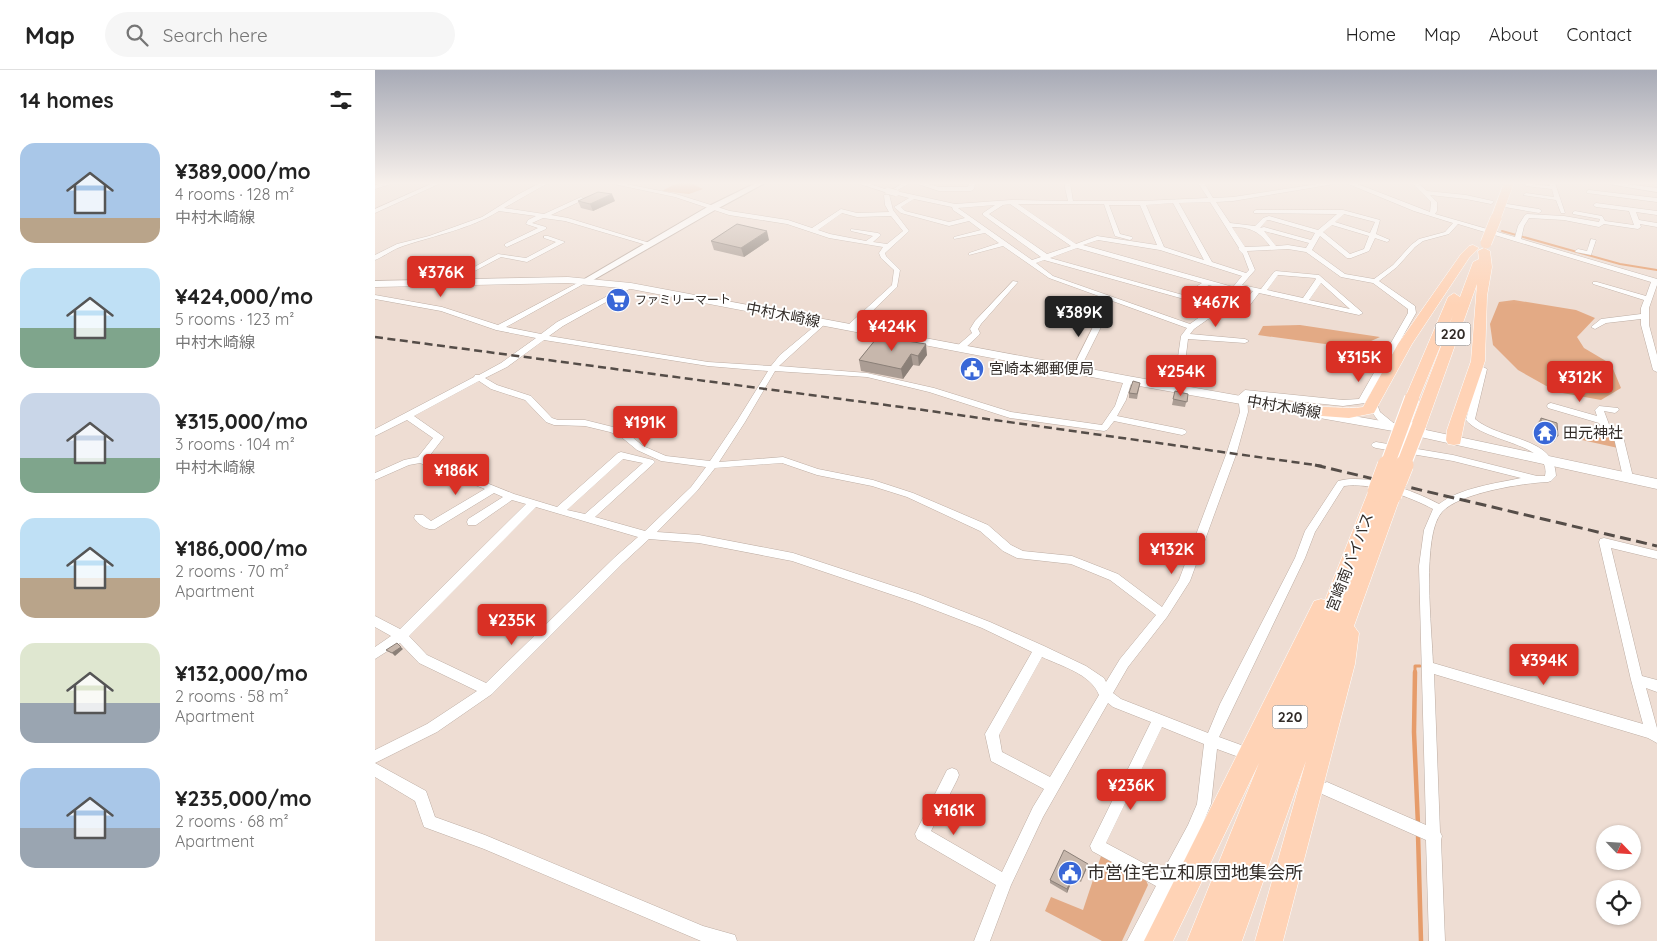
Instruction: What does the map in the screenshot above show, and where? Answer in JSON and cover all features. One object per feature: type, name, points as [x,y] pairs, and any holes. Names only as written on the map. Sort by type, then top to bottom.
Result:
[{"type":"highway","name":"宮崎南バイパス","points":[[1201,941],[1357,544],[1419,425],[1488,224]]},
{"type":"highway","name":"宮崎南バイパス","points":[[1227,941],[1359,586],[1412,398],[1480,245]]},
{"type":"highway","points":[[1314,412],[1358,414],[1369,410],[1405,344],[1465,256],[1480,245],[1486,267],[1481,296],[1478,361],[1455,428],[1455,440]]},
{"type":"highway","points":[[1158,941],[1233,792],[1325,599],[1357,544]]},
{"type":"highway","name":"220","points":[[1269,941],[1344,664],[1359,586]]},
{"type":"main road","name":"中村木崎線","points":[[375,284],[585,281],[631,286],[1128,380],[1393,427],[1657,484]]},
{"type":"street","points":[[375,258],[399,245],[467,224]]},
{"type":"street","points":[[507,245],[544,228],[529,224]]},
{"type":"street","points":[[582,224],[650,244]]},
{"type":"street","points":[[499,328],[685,224]]},
{"type":"street","points":[[792,224],[812,231],[887,246]]},
{"type":"street","points":[[812,231],[823,224]]},
{"type":"street","points":[[850,328],[895,286],[897,270],[881,255],[887,246],[901,238],[906,232],[900,224]]},
{"type":"street","points":[[975,224],[1042,272],[1059,281],[1191,327]]},
{"type":"street","points":[[998,224],[1045,257],[1177,296],[1188,297],[1208,283]]},
{"type":"street","points":[[1042,224],[1074,246],[1208,283],[1260,291],[1359,313],[1317,276],[1276,273],[1260,291],[1244,307]]},
{"type":"street","points":[[1113,224],[1117,235],[1247,276]]},
{"type":"street","points":[[1150,224],[1160,248]]},
{"type":"street","points":[[1187,224],[1210,264]]},
{"type":"street","points":[[1263,224],[1261,228],[1311,242]]},
{"type":"street","points":[[1289,224],[1319,232],[1349,257],[1367,250],[1377,224]]},
{"type":"street","points":[[1308,250],[1311,242],[1328,224]]},
{"type":"street","points":[[1335,224],[1387,240]]},
{"type":"street","points":[[1410,242],[1418,242],[1447,233],[1455,224]]},
{"type":"street","points":[[1459,224],[1589,254],[1593,240]]},
{"type":"street","points":[[1519,237],[1522,224]]},
{"type":"street","points":[[1621,224],[1639,227],[1638,224]]},
{"type":"street","points":[[1227,225],[1242,225],[1262,230],[1275,248]]},
{"type":"street","points":[[1173,388],[1180,371],[1185,336],[1191,327],[1218,308],[1252,270],[1227,225]]},
{"type":"street","points":[[853,230],[878,235],[867,243]]},
{"type":"street","points":[[957,238],[985,231]]},
{"type":"street","points":[[450,282],[500,255],[527,260],[562,242],[546,237]]},
{"type":"street","points":[[1519,237],[1654,280]]},
{"type":"street","points":[[1030,263],[1097,238],[1160,248]]},
{"type":"street","points":[[1375,282],[1395,266],[1418,242]]},
{"type":"street","points":[[971,254],[1003,244]]},
{"type":"street","points":[[982,941],[1005,882],[1038,812],[1105,694],[1125,663],[1163,614],[1184,581],[1232,452],[1244,412],[1242,396],[1245,394],[1343,403],[1362,402],[1413,313],[1412,308],[1375,282],[1343,276],[1308,250],[1275,248],[1241,249]]},
{"type":"street","points":[[1646,269],[1654,280],[1652,299],[1645,325],[1657,370]]},
{"type":"street","points":[[1305,302],[1320,279]]},
{"type":"street","points":[[960,348],[975,333],[974,328],[978,323],[1015,282]]},
{"type":"street","points":[[1595,283],[1652,299]]},
{"type":"street","points":[[375,433],[517,356],[560,324],[631,286]]},
{"type":"street","points":[[375,297],[442,309],[499,328],[542,337],[708,364],[772,370],[867,375],[924,388],[1010,415],[1104,428],[1113,418],[1123,401],[1128,380]]},
{"type":"street","points":[[1595,327],[1605,321],[1647,315]]},
{"type":"street","points":[[1076,369],[1102,317]]},
{"type":"street","points":[[375,757],[432,728],[488,690],[647,534],[667,517],[694,489],[741,422],[772,370],[783,357],[822,322]]},
{"type":"street","points":[[1185,336],[1245,341]]},
{"type":"street","points":[[1376,445],[1453,458],[1533,478],[1548,479],[1551,476],[1549,461],[1541,452],[1532,447],[1487,433],[1470,420],[1483,369]]},
{"type":"street","points":[[478,378],[494,387],[527,398],[549,420],[557,423],[585,423],[623,434],[653,459]]},
{"type":"street","points":[[1373,404],[1376,413],[1393,427]]},
{"type":"street","points":[[1551,406],[1603,421]]},
{"type":"street","points":[[1615,410],[1602,408],[1599,410],[1607,429],[1618,436],[1628,477]]},
{"type":"street","points":[[407,416],[439,437],[421,460]]},
{"type":"street","points":[[1113,418],[1182,432]]},
{"type":"street","points":[[559,511],[621,455],[711,465],[783,460],[817,472],[901,492],[984,528],[1007,548],[1021,555],[1073,560],[1091,566],[1114,577],[1163,614]]},
{"type":"street","points":[[588,518],[653,459]]},
{"type":"street","points":[[375,477],[407,462],[421,460],[511,496],[559,511],[647,534],[699,539],[793,557],[926,602],[986,625],[1082,670],[1100,682],[1105,694],[1117,703],[1236,750]]},
{"type":"street","points":[[1437,941],[1435,836],[1424,566],[1426,541],[1430,524],[1439,508],[1457,497],[1503,485],[1522,483],[1533,478]]},
{"type":"street","points":[[1135,941],[1164,882],[1193,830],[1204,804],[1211,740],[1243,669],[1300,558],[1310,531],[1341,483],[1347,480],[1359,482],[1413,496],[1439,508]]},
{"type":"street","points":[[419,518],[431,526],[493,489]]},
{"type":"street","points":[[472,522],[511,496]]},
{"type":"street","points":[[375,654],[401,636],[534,503]]},
{"type":"street","points":[[1654,735],[1637,680],[1604,542],[1657,554]]},
{"type":"street","points":[[375,621],[401,636],[423,659],[488,690]]},
{"type":"street","points":[[1040,650],[992,734],[996,756],[1053,786]]},
{"type":"street","points":[[1428,667],[1654,735]]},
{"type":"street","points":[[1637,680],[1657,686]]},
{"type":"street","points":[[1159,720],[1097,846],[1164,882]]},
{"type":"street","points":[[375,770],[421,796],[429,822],[485,842],[694,930],[729,941]]},
{"type":"street","points":[[951,775],[922,834],[1005,882]]},
{"type":"street","points":[[1327,789],[1435,836]]},
{"type":"shaded area","points":[[1514,300],[1576,310],[1595,318],[1577,337],[1584,348],[1611,364],[1621,388],[1601,400],[1557,392],[1518,370],[1493,345],[1490,324],[1499,302]]},
{"type":"shaded area","points":[[1300,325],[1380,337],[1358,347],[1258,335],[1263,326]]},
{"type":"shaded area","points":[[1579,429],[1615,437],[1618,448],[1582,440]]},
{"type":"shaded area","points":[[1101,856],[1145,878],[1148,885],[1122,941],[1102,941],[1045,911],[1051,897],[1083,910]]},
{"type":"building","points":[[737,224],[767,231],[741,248],[711,241]]},
{"type":"building","points":[[618,291],[628,293],[617,300],[606,298]]},
{"type":"building","points":[[882,337],[926,344],[918,356],[911,354],[901,369],[859,360],[876,339]]},
{"type":"building","points":[[968,359],[980,361],[976,369],[964,367]]},
{"type":"building","points":[[1133,381],[1140,383],[1137,394],[1129,393]]},
{"type":"building","points":[[1175,391],[1188,394],[1187,402],[1173,399]]},
{"type":"building","points":[[1541,418],[1557,423],[1558,436],[1541,432]]},
{"type":"building","points":[[397,643],[401,647],[392,653],[386,650]]},
{"type":"building","name":"市営住宅立和原団地集会所","points":[[1064,850],[1088,864],[1082,878],[1074,874],[1067,889],[1050,880]]},
{"type":"waterway","points":[[1502,231],[1620,264],[1657,270]]},
{"type":"waterway","points":[[1415,672],[1415,666],[1420,666]]},
{"type":"waterway","points":[[1415,672],[1414,732],[1418,825]]},
{"type":"waterway","points":[[1418,834],[1421,941]]},
{"type":"railway","points":[[375,337],[916,409],[1315,465]]},
{"type":"railway","points":[[1315,465],[1322,466]]},
{"type":"railway","points":[[1315,465],[1657,546]]},
{"type":"place","name":"ファミリーマート","points":[[618,300]]},
{"type":"place","name":"宮崎本郷郵便局","points":[[972,369]]},
{"type":"place","name":"田元神社","points":[[1545,433]]},
{"type":"place","name":"市営住宅立和原団地集会所","points":[[1070,873]]}]
